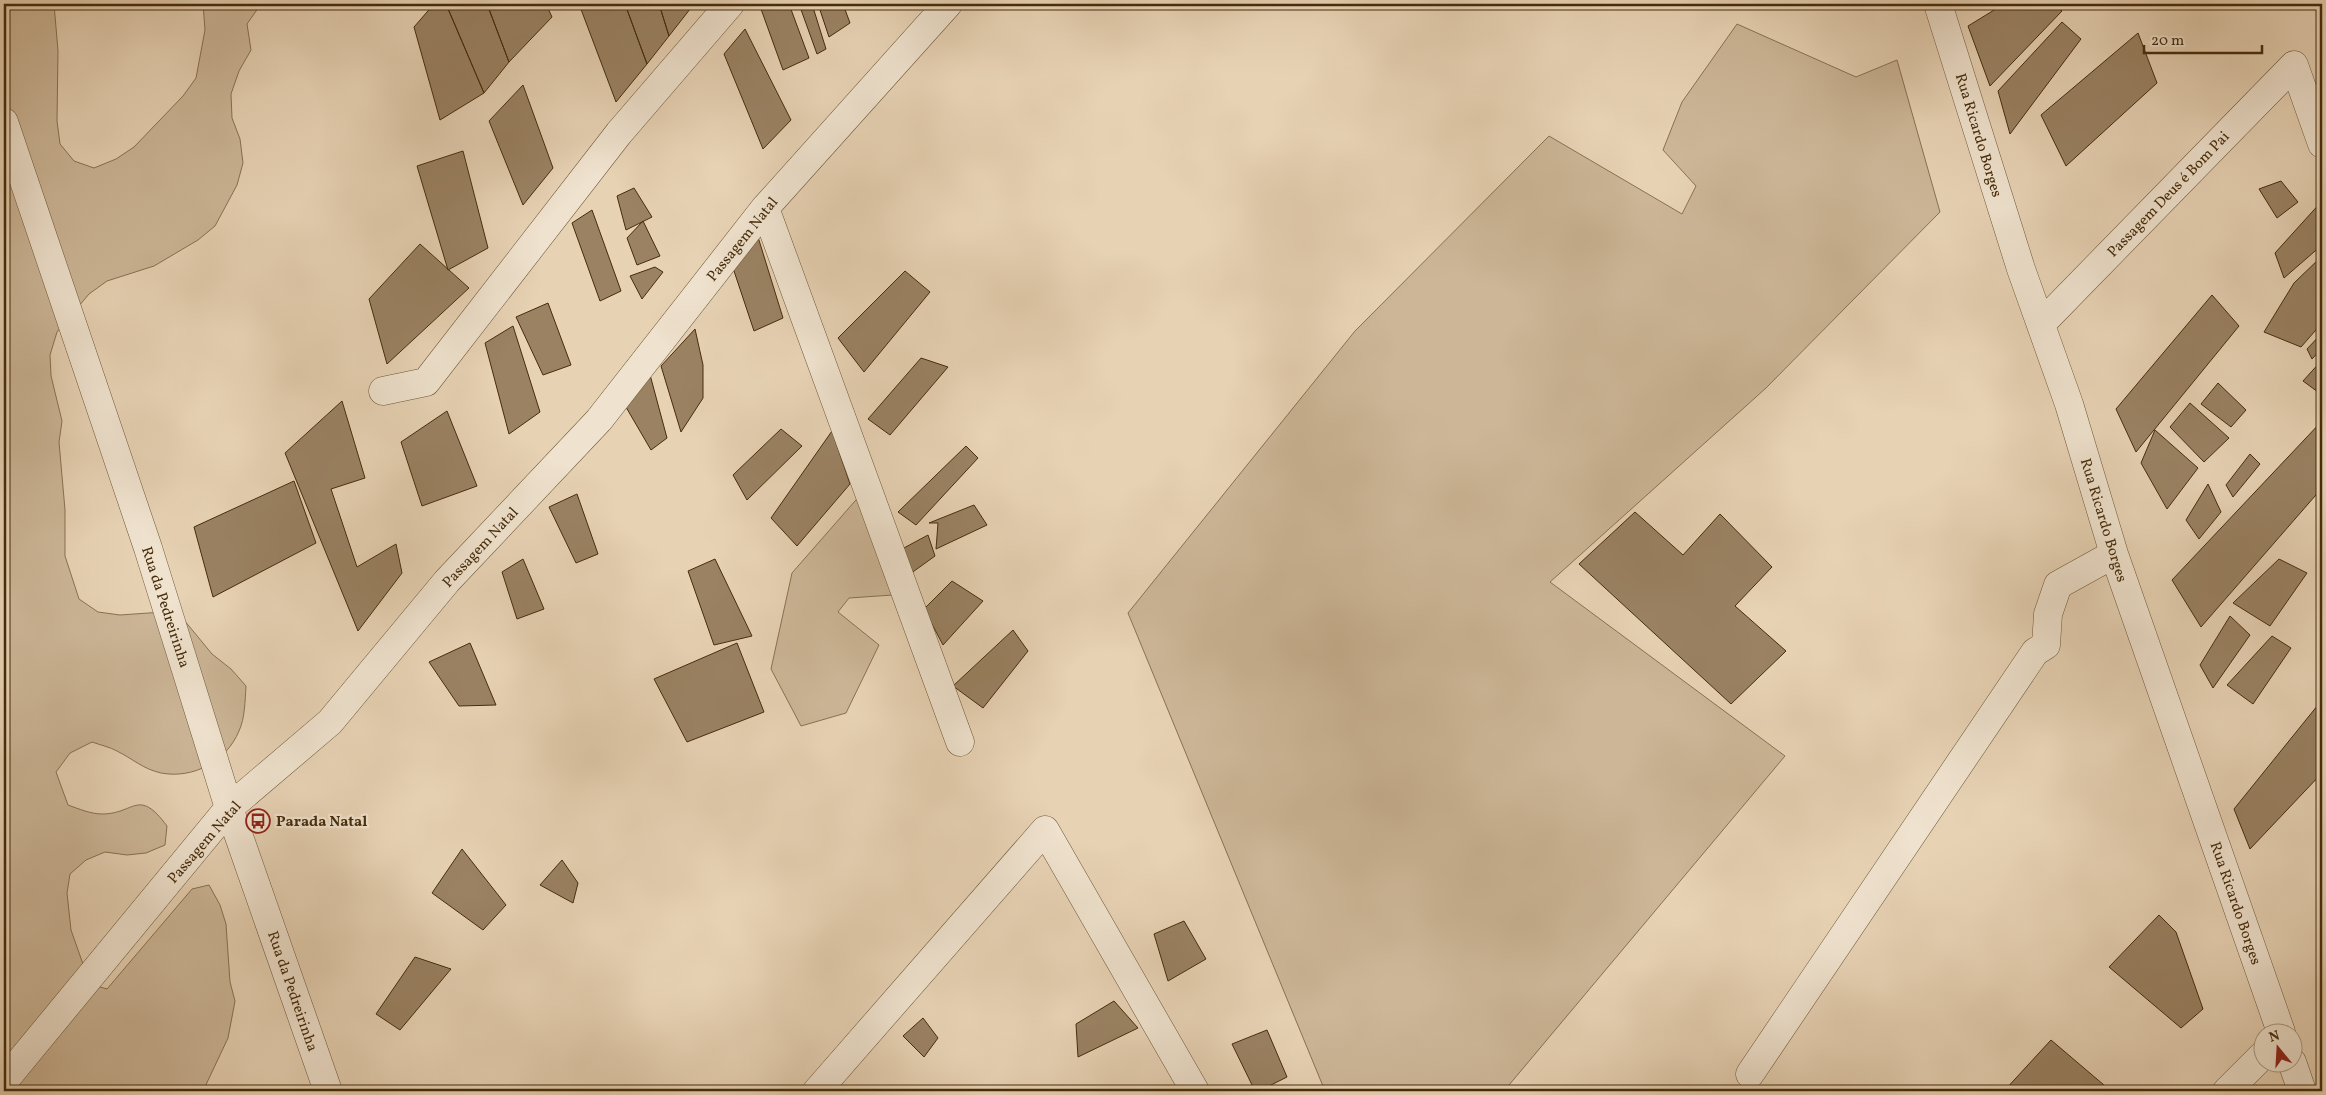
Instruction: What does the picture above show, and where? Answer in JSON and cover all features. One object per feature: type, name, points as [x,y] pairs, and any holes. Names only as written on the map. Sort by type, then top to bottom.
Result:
[{"type":"street","points":[[383,391],[426,382],[619,133],[730,4]]},
{"type":"street","name":"Passagem Natal","points":[[4,1081],[230,808],[330,722],[447,581],[599,420],[765,208],[948,4]]},
{"type":"street","name":"Rua Ricardo Borges","points":[[1938,4],[2021,269],[2069,404],[2114,554],[2278,1022]]},
{"type":"street","name":"Passagem Deus é Bom Pai","points":[[2041,324],[2294,65],[2322,144]]},
{"type":"street","name":"Rua da Pedreirinha","points":[[4,122],[148,548],[230,808],[328,1091]]},
{"type":"street","points":[[765,208],[960,742]]},
{"type":"street","points":[[1750,1074],[2035,652],[2046,645],[2048,614],[2058,585],[2114,554]]},
{"type":"street","points":[[817,1091],[1045,830],[1195,1091]]},
{"type":"street","points":[[2227,1091],[2254,1064]]},
{"type":"street","points":[[2295,1072],[2302,1091]]},
{"type":"shaded area","points":[[4,4],[54,4],[58,51],[57,121],[60,144],[74,161],[94,168],[116,159],[134,147],[183,96],[196,78],[205,30],[203,4],[261,4],[247,24],[251,50],[239,71],[231,94],[232,118],[240,139],[243,163],[237,185],[215,226],[198,240],[154,266],[107,281],[89,294],[57,332],[50,355],[51,376],[62,421],[59,442],[65,510],[65,556],[79,599],[98,612],[120,615],[163,612],[184,620],[212,654],[231,669],[246,686],[244,715],[233,742],[217,759],[196,771],[173,774],[161,773],[143,766],[114,750],[92,742],[70,753],[56,772],[68,805],[102,814],[142,805],[157,814],[167,826],[165,845],[146,853],[127,855],[105,852],[86,860],[70,874],[67,893],[71,930],[90,984],[107,989],[192,889],[209,885],[220,905],[226,924],[230,982],[235,1001],[228,1038],[203,1091],[4,1091]]},
{"type":"shaded area","points":[[1737,24],[1856,77],[1897,60],[1940,212],[1766,388],[1550,582],[1785,756],[1504,1091],[1325,1091],[1128,613],[1355,331],[1549,136],[1682,214],[1696,186],[1663,150],[1682,102]]},
{"type":"shaded area","points":[[862,493],[893,595],[849,598],[838,612],[879,645],[846,713],[801,726],[771,669],[792,573]]},
{"type":"building","points":[[434,4],[446,4],[484,93],[440,120],[414,27]]},
{"type":"building","points":[[446,4],[487,4],[509,62],[484,93]]},
{"type":"building","points":[[487,4],[546,4],[552,17],[509,62]]},
{"type":"building","points":[[579,4],[625,4],[647,64],[616,102]]},
{"type":"building","points":[[625,4],[659,4],[669,36],[647,64]]},
{"type":"building","points":[[659,4],[694,4],[669,36]]},
{"type":"building","points":[[768,4],[789,4],[809,58],[783,70],[761,9]]},
{"type":"building","points":[[799,4],[812,4],[826,49],[817,54]]},
{"type":"building","points":[[818,4],[843,4],[850,23],[829,37]]},
{"type":"building","points":[[2004,4],[2054,4],[2062,11],[1990,86],[1968,26]]},
{"type":"building","points":[[2062,22],[2081,39],[2010,134],[1998,91]]},
{"type":"building","points":[[745,29],[791,120],[763,149],[724,54]]},
{"type":"building","points":[[2138,33],[2157,83],[2066,166],[2041,115]]},
{"type":"building","points":[[523,85],[553,168],[523,205],[489,121]]},
{"type":"building","points":[[463,151],[488,248],[448,270],[417,166]]},
{"type":"building","points":[[2281,181],[2298,202],[2277,218],[2259,189]]},
{"type":"building","points":[[634,188],[652,217],[626,230],[617,196]]},
{"type":"building","points":[[2322,201],[2322,245],[2284,278],[2275,253]]},
{"type":"building","points":[[592,210],[621,291],[600,301],[572,223]]},
{"type":"building","points":[[643,221],[660,256],[637,265],[627,238]]},
{"type":"building","points":[[758,237],[783,318],[754,331],[730,259]]},
{"type":"building","points":[[420,244],[469,288],[387,364],[369,299]]},
{"type":"building","points":[[2322,256],[2322,323],[2301,347],[2264,332],[2294,283]]},
{"type":"building","points":[[655,267],[663,272],[642,299],[630,276]]},
{"type":"building","points":[[905,271],[930,292],[864,372],[838,338]]},
{"type":"building","points":[[2212,295],[2239,326],[2136,452],[2116,409]]},
{"type":"building","points":[[548,303],[571,365],[543,375],[516,317]]},
{"type":"building","points":[[513,326],[540,412],[509,434],[485,343]]},
{"type":"building","points":[[695,329],[703,365],[703,398],[681,432],[661,366]]},
{"type":"building","points":[[2322,333],[2322,348],[2312,359],[2307,349]]},
{"type":"building","points":[[921,358],[948,367],[890,435],[868,419]]},
{"type":"building","points":[[2322,360],[2322,395],[2303,381]]},
{"type":"building","points":[[649,371],[667,438],[651,450],[623,402]]},
{"type":"building","points":[[2218,383],[2246,410],[2231,427],[2201,404]]},
{"type":"building","points":[[342,401],[365,478],[331,489],[357,567],[396,544],[402,573],[358,631],[285,453]]},
{"type":"building","points":[[2190,403],[2229,438],[2204,462],[2170,427]]},
{"type":"building","points":[[447,411],[477,486],[422,506],[401,442]]},
{"type":"building","points":[[2322,421],[2322,488],[2201,627],[2172,580]]},
{"type":"building","points":[[781,429],[802,446],[747,500],[733,475]]},
{"type":"building","points":[[2155,430],[2198,468],[2167,509],[2141,463]]},
{"type":"building","points":[[832,431],[850,484],[797,546],[771,518]]},
{"type":"building","points":[[966,446],[978,458],[916,525],[898,512]]},
{"type":"building","points":[[2250,454],[2260,464],[2233,497],[2226,485]]},
{"type":"building","points":[[294,481],[316,543],[213,597],[194,527]]},
{"type":"building","points":[[2208,484],[2221,512],[2199,539],[2186,520]]},
{"type":"building","points":[[577,494],[598,554],[576,563],[549,507]]},
{"type":"building","points":[[974,505],[987,525],[936,549],[938,523],[929,523]]},
{"type":"building","points":[[1635,512],[1683,555],[1720,514],[1772,567],[1735,606],[1786,651],[1731,704],[1579,564]]},
{"type":"building","points":[[928,535],[935,556],[910,574],[902,549]]},
{"type":"building","points":[[523,559],[544,609],[517,619],[502,572]]},
{"type":"building","points":[[715,559],[752,636],[714,645],[688,571]]},
{"type":"building","points":[[2279,559],[2307,573],[2270,626],[2233,603]]},
{"type":"building","points":[[952,581],[983,601],[943,645],[924,609]]},
{"type":"building","points":[[2230,616],[2250,635],[2213,688],[2200,665]]},
{"type":"building","points":[[1013,630],[1028,651],[983,708],[953,686]]},
{"type":"building","points":[[2272,636],[2291,648],[2253,704],[2227,685]]},
{"type":"building","points":[[470,643],[496,705],[459,706],[429,662]]},
{"type":"building","points":[[737,643],[764,712],[687,742],[654,679]]},
{"type":"building","points":[[2322,700],[2322,773],[2250,849],[2234,809]]},
{"type":"building","points":[[462,849],[506,905],[483,930],[432,893]]},
{"type":"building","points":[[562,860],[578,883],[573,903],[540,885]]},
{"type":"building","points":[[2159,915],[2176,932],[2203,1009],[2181,1028],[2109,967]]},
{"type":"building","points":[[1184,921],[1206,959],[1168,981],[1154,934]]},
{"type":"building","points":[[415,957],[451,969],[400,1030],[376,1014]]},
{"type":"building","points":[[1114,1001],[1138,1028],[1078,1057],[1076,1024]]},
{"type":"building","points":[[923,1018],[938,1038],[924,1057],[903,1036]]},
{"type":"building","points":[[1267,1030],[1287,1077],[1259,1091],[1255,1091],[1232,1044]]},
{"type":"building","points":[[2051,1040],[2111,1091],[2004,1091]]},
{"type":"place","name":"Parada Natal","points":[[258,821]]}]
